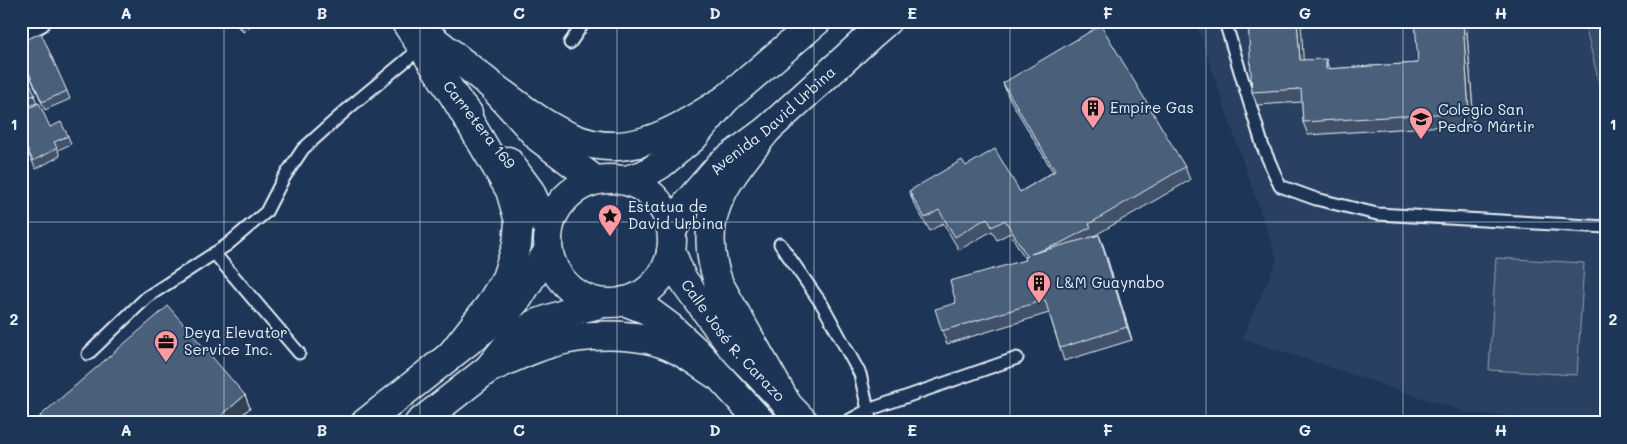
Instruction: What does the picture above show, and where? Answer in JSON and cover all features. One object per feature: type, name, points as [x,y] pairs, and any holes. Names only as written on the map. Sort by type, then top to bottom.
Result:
[{"type":"street","points":[[21,30],[39,21]]},
{"type":"street","name":"Carretera 169","points":[[405,21],[456,99],[505,157],[530,191],[548,241]]},
{"type":"street","name":"Carretera 169","points":[[410,21],[491,85],[539,138],[595,180]]},
{"type":"street","points":[[491,85],[551,127],[570,137],[592,145],[612,148],[646,142],[682,126],[726,99],[817,21]]},
{"type":"street","name":"Avenida David Urbina","points":[[671,241],[688,202],[721,164],[767,130],[888,21]]},
{"type":"street","points":[[450,356],[489,306],[506,278],[517,245],[519,221],[510,190],[456,99]]},
{"type":"street","points":[[626,180],[643,175],[693,138],[726,99]]},
{"type":"street","points":[[767,130],[727,183],[710,224],[709,245],[719,284],[796,413]]},
{"type":"street","points":[[365,423],[508,310],[523,291],[548,241],[555,211],[576,188],[595,180],[616,179],[626,180],[653,195],[665,212],[671,241],[669,261],[659,279],[643,293],[614,302],[572,311],[535,324],[510,342],[488,369],[419,423]]},
{"type":"street","points":[[548,241],[555,270],[567,286],[584,298],[614,302],[647,310],[670,327],[695,350],[762,423]]},
{"type":"street","name":"Calle José R. Carazo","points":[[671,241],[682,278],[700,306],[731,346],[796,413]]},
{"type":"street","points":[[488,369],[552,343],[586,336],[617,336],[641,338],[669,346],[718,376]]},
{"type":"lane","points":[[570,43],[585,21]]},
{"type":"lane","points":[[1227,21],[1226,25],[1263,147],[1280,186],[1316,199],[1377,214],[1606,227]]},
{"type":"lane","points":[[88,354],[147,296],[227,245],[266,212],[283,179],[303,149],[422,47]]},
{"type":"lane","points":[[780,244],[822,306],[860,374],[871,423]]},
{"type":"lane","points":[[214,253],[299,353]]},
{"type":"lane","points":[[844,423],[868,410],[1016,358]]},
{"type":"shaded area","name":"Colegio San Pedro Mártir","points":[[1195,21],[1606,21],[1606,423],[1467,413],[1242,338],[1277,260]]},
{"type":"shaded area","points":[[1584,21],[1606,21],[1606,94],[1602,95]]},
{"type":"shaded area","points":[[1496,258],[1584,263],[1577,375],[1489,370]]},
{"type":"building","points":[[1248,21],[1297,21],[1300,60],[1326,59],[1326,69],[1418,63],[1415,21],[1463,21],[1469,112],[1303,122],[1301,89],[1252,92]]},
{"type":"building","name":"Empire Gas","points":[[1101,25],[1185,167],[1089,224],[1091,227],[1059,244],[1031,254],[1099,235],[1127,327],[1060,348],[1045,300],[942,331],[935,309],[956,303],[950,281],[1025,260],[1024,257],[1027,256],[1005,220],[992,227],[987,218],[955,237],[939,210],[925,218],[909,191],[962,160],[966,166],[995,149],[1020,192],[1055,171],[1003,83]]},
{"type":"building","points":[[41,33],[67,91],[42,102],[21,55],[21,42]]},
{"type":"building","points":[[21,62],[35,95],[21,100]]},
{"type":"building","points":[[39,103],[50,127],[61,122],[68,136],[54,142],[57,148],[33,161],[21,137],[21,112]]},
{"type":"building","name":"Deya Elevator Service Inc.","points":[[168,306],[245,395],[213,423],[46,423],[40,416]]},
{"type":"place","name":"Empire Gas","points":[[1093,129]]},
{"type":"place","name":"Colegio San Pedro Mártir","points":[[1421,140]]},
{"type":"place","name":"Estatua de David Urbina","points":[[610,237]]},
{"type":"place","name":"L&M Guaynabo","points":[[1039,304]]},
{"type":"place","name":"Deya Elevator Service Inc.","points":[[166,363]]}]
